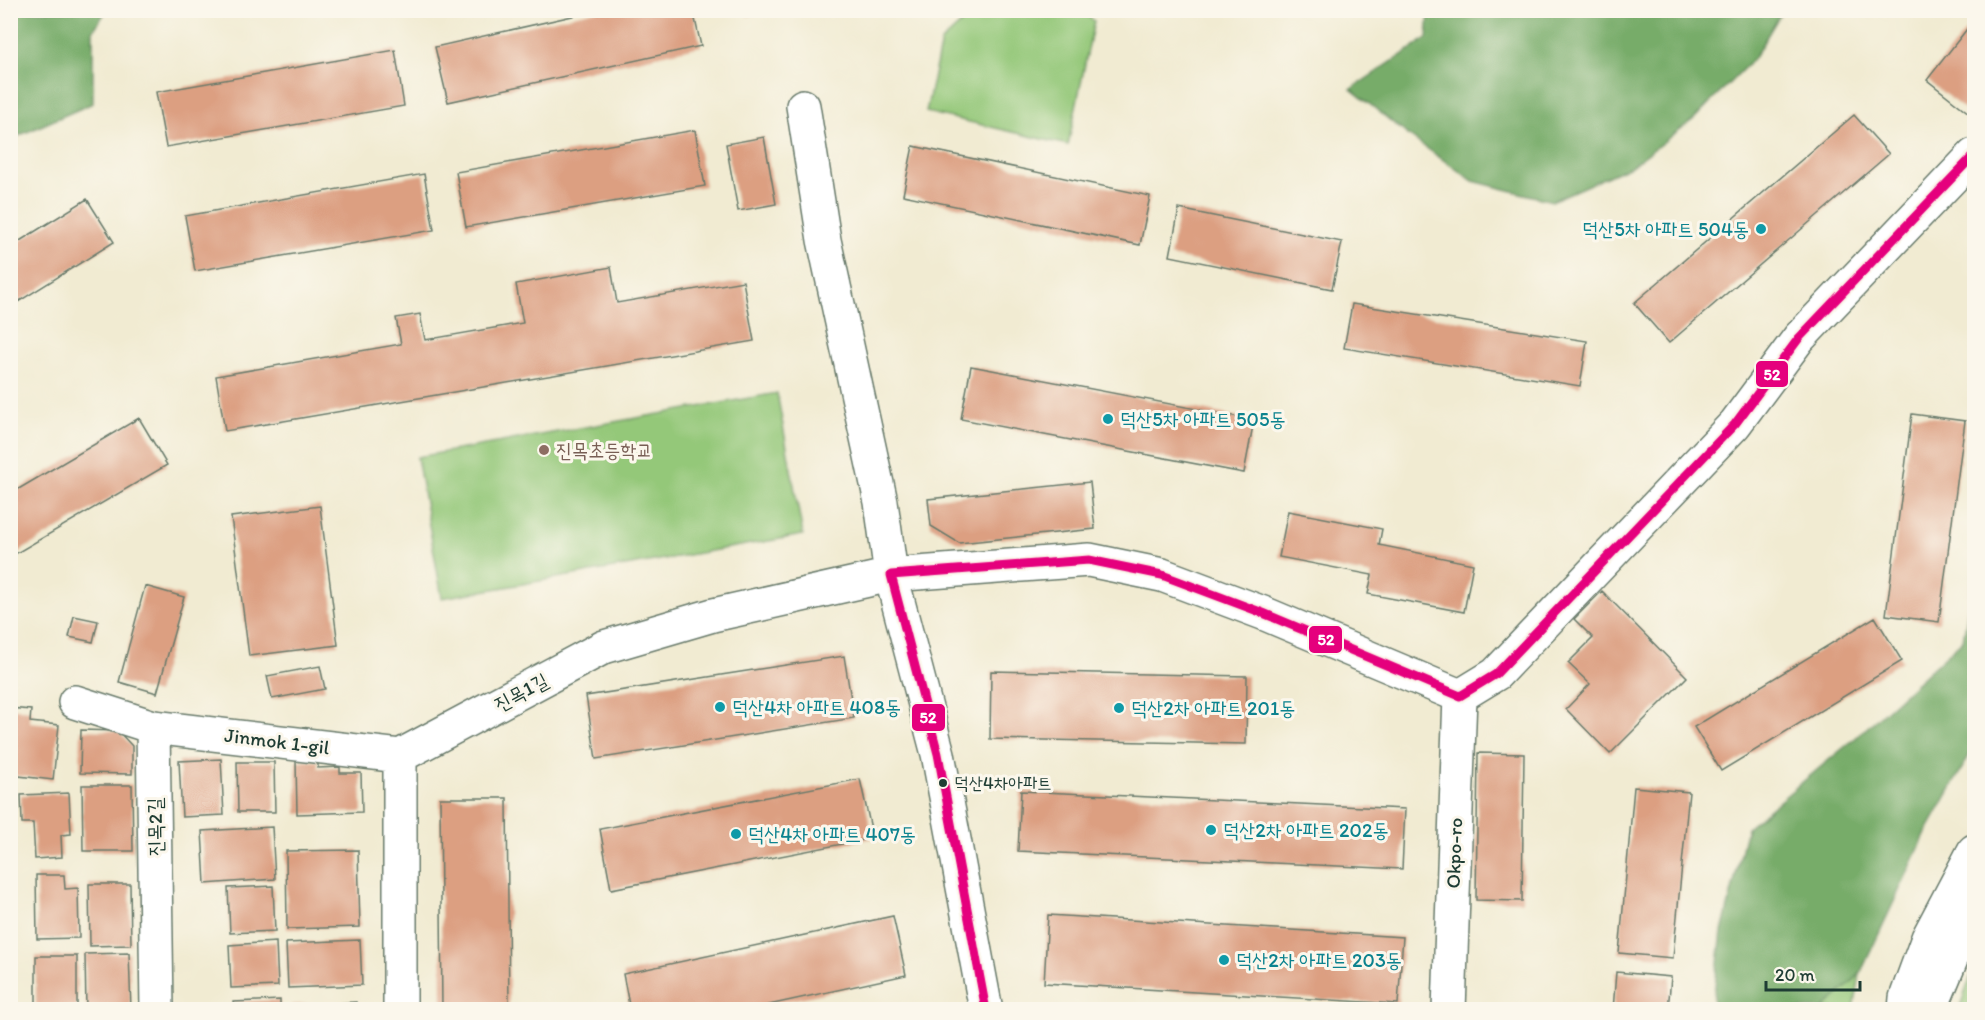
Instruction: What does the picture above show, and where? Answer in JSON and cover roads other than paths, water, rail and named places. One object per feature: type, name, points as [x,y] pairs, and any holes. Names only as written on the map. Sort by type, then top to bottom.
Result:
[{"type":"street","points":[[803,106],[824,240],[880,502],[891,576],[938,754],[986,1010]]},
{"type":"street","points":[[1460,696],[1496,674],[1735,424],[1799,338],[1974,154]]},
{"type":"street","name":"진목1길","points":[[400,756],[604,647],[713,615],[891,576],[1089,560],[1162,575],[1263,614],[1460,696]]},
{"type":"street","name":"Okpo-ro","points":[[1449,1010],[1460,696]]},
{"type":"street","points":[[75,702],[153,727]]},
{"type":"street","name":"Jinmok 1-gil","points":[[153,727],[400,756]]},
{"type":"street","name":"진목2길","points":[[153,727],[157,1010]]},
{"type":"street","points":[[400,756],[400,1010]]},
{"type":"street","points":[[1905,1010],[1906,998],[1928,938],[1974,852]]},
{"type":"street","points":[[1930,1010],[1974,911]]},
{"type":"place","name":"덕산5차 아파트 504동","points":[[1761,229]]},
{"type":"place","name":"덕산5차 아파트 505동","points":[[1108,419]]},
{"type":"place","name":"진목초등학교","points":[[544,450]]},
{"type":"place","name":"덕산4차 아파트 408동","points":[[720,707]]},
{"type":"place","name":"덕산2차 아파트 201동","points":[[1119,708]]},
{"type":"place","name":"덕산4차아파트","points":[[943,783]]},
{"type":"place","name":"덕산2차 아파트 202동","points":[[1211,830]]},
{"type":"place","name":"덕산4차 아파트 407동","points":[[736,834]]},
{"type":"place","name":"덕산2차 아파트 203동","points":[[1224,960]]}]
